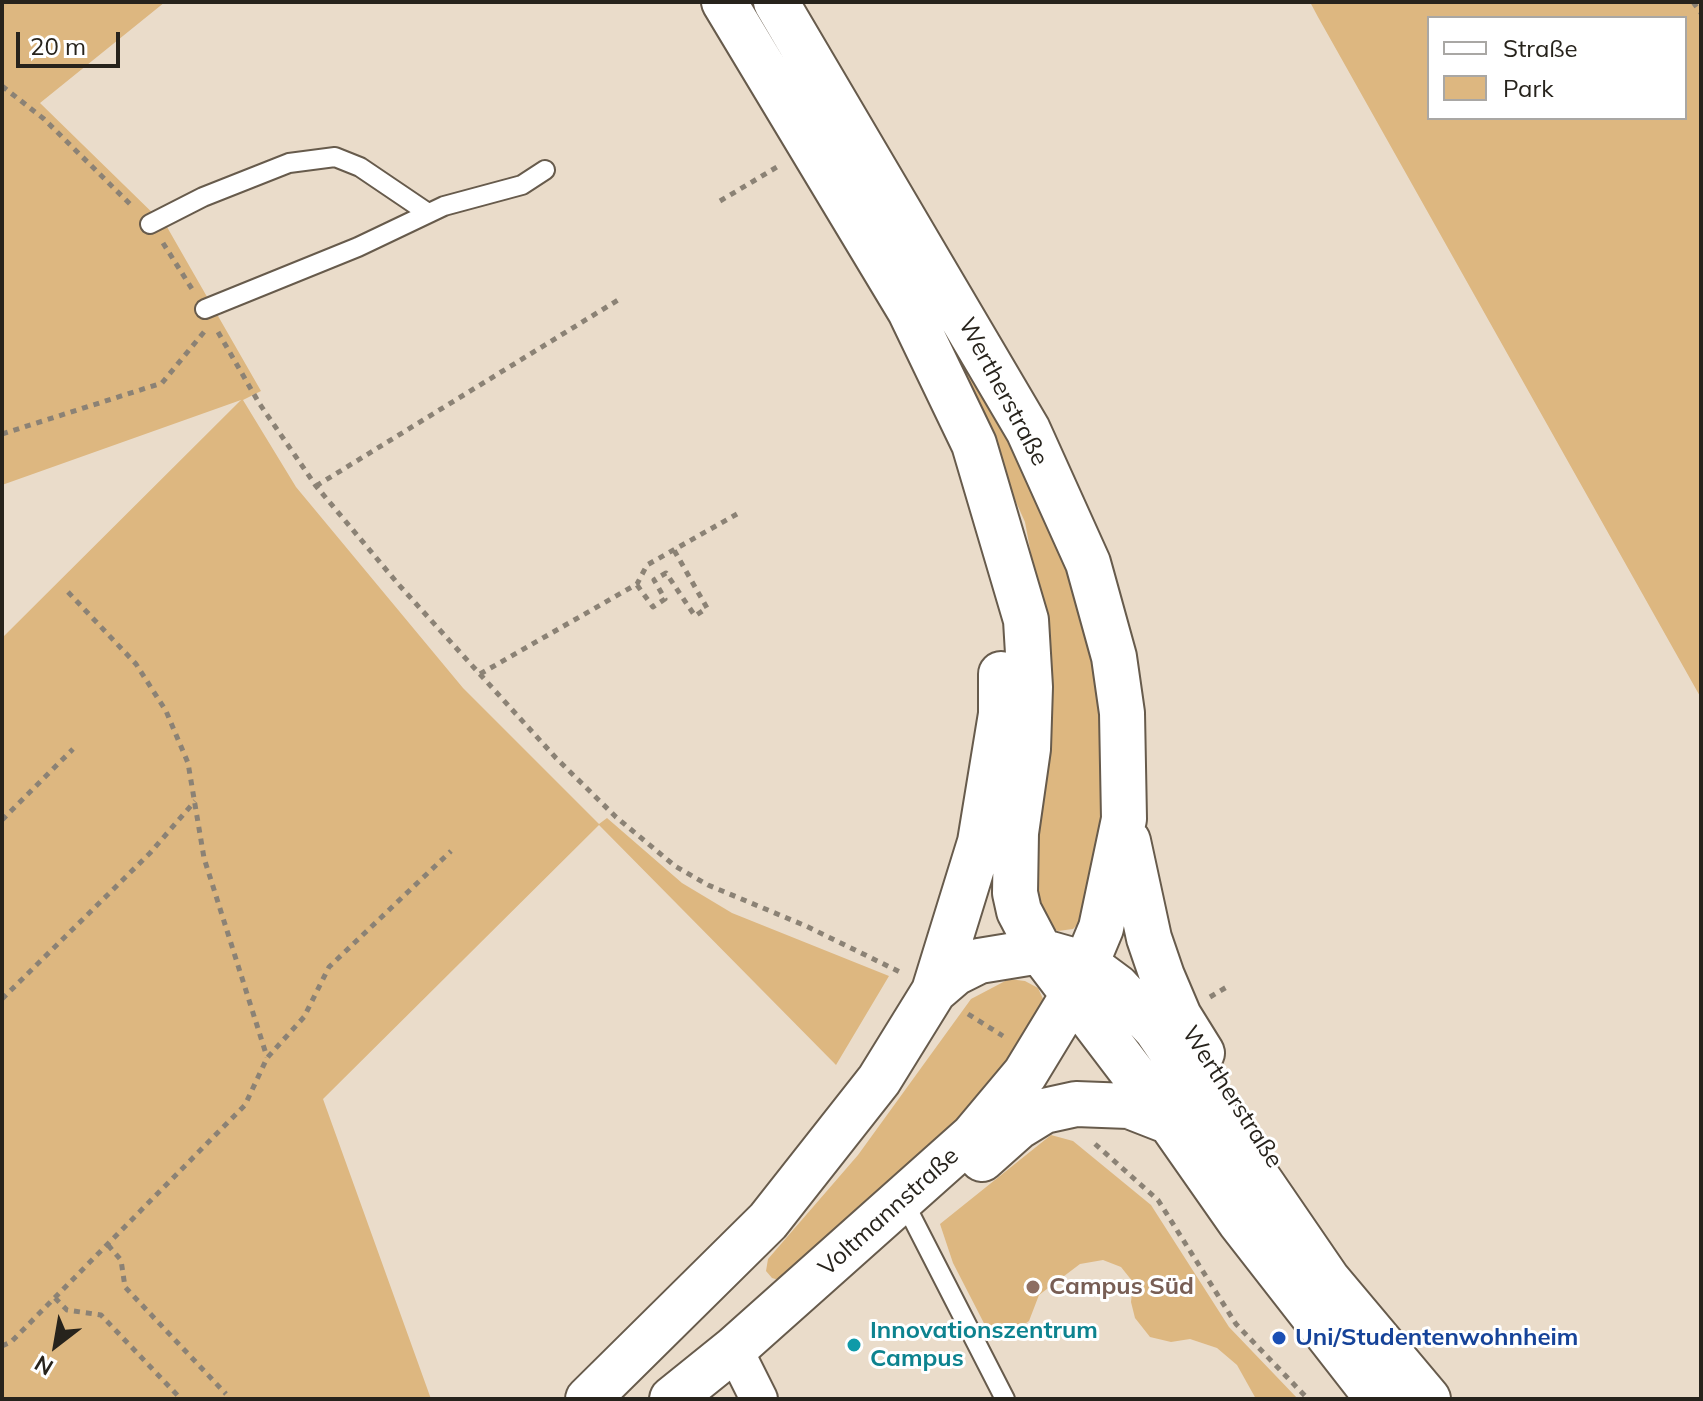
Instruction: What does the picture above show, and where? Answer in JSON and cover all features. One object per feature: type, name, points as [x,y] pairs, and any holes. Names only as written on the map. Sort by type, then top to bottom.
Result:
[{"type":"main road","name":"Wertherstraße","points":[[724,2],[910,311],[974,444],[1026,620],[1030,687],[1028,749],[1016,833],[1015,893],[1019,911],[1040,951]]},
{"type":"main road","name":"Wertherstraße","points":[[776,2],[1028,430],[1088,563],[1114,657],[1122,713],[1124,819],[1149,938],[1179,1016],[1352,1279],[1393,1353]]},
{"type":"main road","name":"Wertherstraße","points":[[949,1001],[1001,714],[1001,666],[986,488]]},
{"type":"main road","name":"Wertherstraße","points":[[1124,819],[1104,914],[1080,980],[1117,987],[1156,1029],[1328,1280],[1393,1353],[1428,1399]]},
{"type":"main road","points":[[588,1399],[768,1221],[842,1131],[879,1080],[949,1001],[955,973],[979,961],[1040,951],[1080,980],[1170,1122],[1240,1222],[1378,1399]]},
{"type":"main road","name":"Voltmannstraße","points":[[672,1399],[734,1349],[903,1200],[993,1113],[1036,1058],[1080,980]]},
{"type":"main road","points":[[903,1200],[934,1195],[963,1176],[1018,1127],[1044,1111],[1102,1103],[1129,1106],[1170,1122]]},
{"type":"main road","points":[[700,1290],[734,1349]]},
{"type":"street","points":[[734,1349],[759,1399]]},
{"type":"lane","points":[[150,224],[203,197],[289,163],[335,157],[360,167],[428,213]]},
{"type":"lane","points":[[205,309],[358,247],[428,213],[522,185],[545,170]]},
{"type":"lane","points":[[903,1200],[1005,1399]]},
{"type":"path","points":[[1693,2],[1701,13]]},
{"type":"path","points":[[2,86],[44,119],[150,224],[205,309]]},
{"type":"path","points":[[720,201],[784,163]]},
{"type":"path","points":[[316,486],[618,300]]},
{"type":"path","points":[[2,434],[162,383],[212,322],[259,403],[316,486],[480,674],[616,817],[675,866],[744,902],[864,953],[949,1001],[1009,1040]]},
{"type":"path","points":[[480,674],[637,584],[647,565],[737,514]]},
{"type":"path","points":[[637,584],[653,607],[665,599],[654,580],[666,573],[695,616],[707,608],[674,550]]},
{"type":"path","points":[[68,592],[136,664],[166,711],[188,763],[204,858],[267,1058]]},
{"type":"path","points":[[2,820],[73,749]]},
{"type":"path","points":[[2,999],[150,853],[195,800]]},
{"type":"path","points":[[2,1346],[11,1342],[245,1105],[267,1058],[304,1017],[329,967],[451,851]]},
{"type":"path","points":[[1086,1133],[1158,1200],[1236,1324],[1308,1399]]},
{"type":"path","points":[[108,1245],[121,1260],[125,1287],[226,1394]]},
{"type":"path","points":[[55,1298],[67,1310],[101,1315],[181,1399]]},
{"type":"green space","points":[[2,2],[165,2],[40,103],[167,227],[261,391],[243,400],[296,487],[463,688],[599,824],[607,818],[682,883],[732,913],[889,976],[836,1065],[599,825],[323,1099],[431,1399],[2,1399],[2,638],[241,400],[2,485]]},
{"type":"green space","points":[[1310,2],[1701,2],[1701,698]]},
{"type":"green space","points":[[931,313],[941,315],[1026,458],[1085,613],[1106,721],[1102,828],[1082,920],[1073,929],[1058,931],[1044,926],[1030,882],[1048,645],[1025,522]]},
{"type":"green space","points":[[1009,979],[1025,981],[1038,988],[1044,1001],[1035,1029],[962,1118],[782,1281],[772,1278],[766,1271],[768,1259],[858,1155],[971,999]]},
{"type":"green space","points":[[1051,1135],[1073,1141],[1151,1205],[1229,1327],[1298,1399],[1256,1399],[1237,1365],[1217,1348],[1190,1339],[1171,1342],[1150,1337],[1135,1318],[1131,1302],[1133,1282],[1121,1267],[1103,1260],[1080,1264],[1039,1295],[1029,1321],[1009,1335],[989,1333],[953,1263],[940,1224]]},
{"type":"place","name":"Campus Süd","points":[[1033,1287]]},
{"type":"place","name":"Uni/Studentenwohnheim","points":[[1279,1338]]},
{"type":"place","name":"Innovationszentrum Campus","points":[[854,1345]]}]
